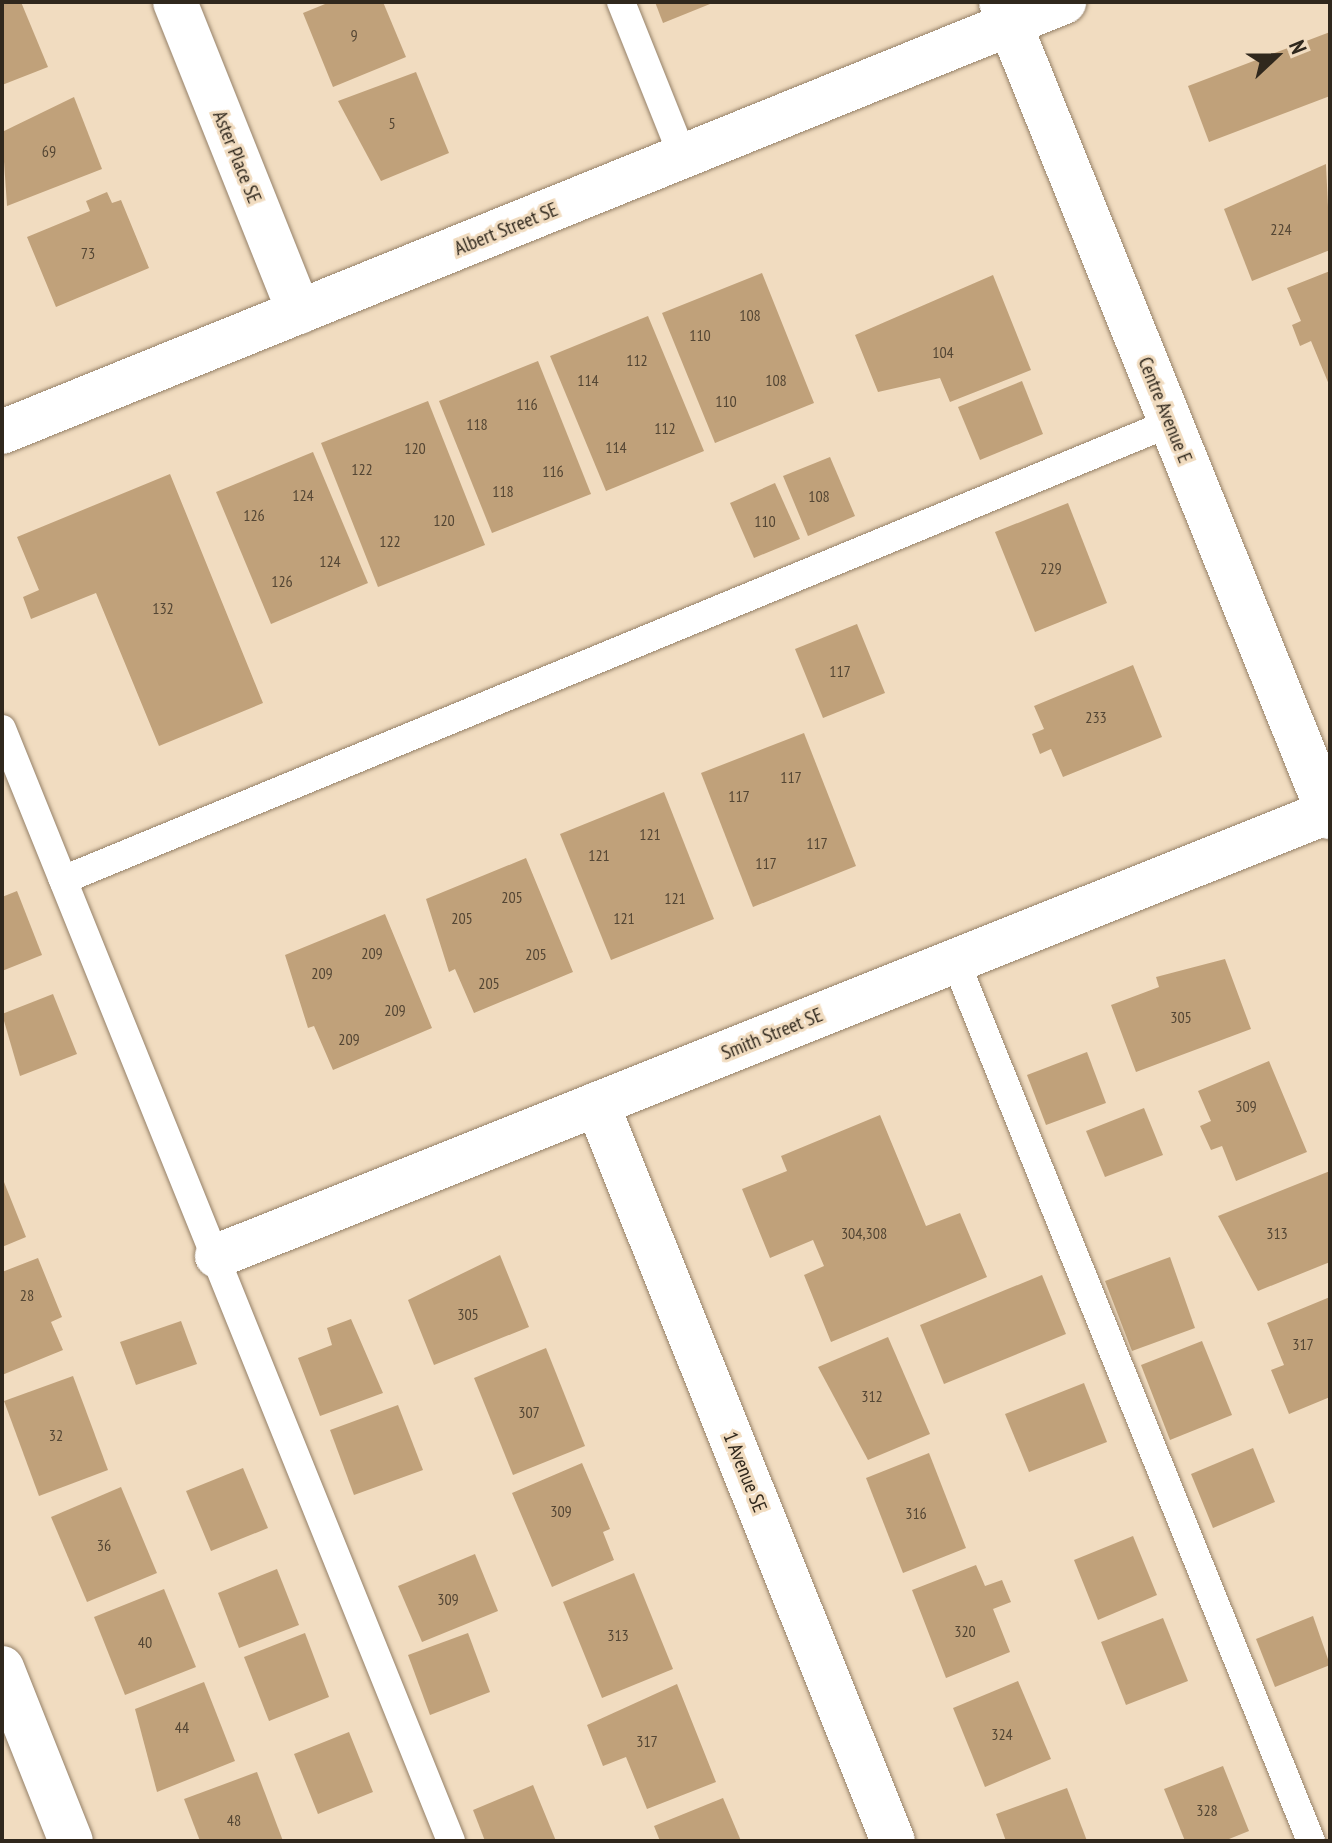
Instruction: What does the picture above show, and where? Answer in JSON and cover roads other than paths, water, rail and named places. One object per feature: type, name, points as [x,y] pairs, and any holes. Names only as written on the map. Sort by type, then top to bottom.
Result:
[{"type":"street","name":"Aster Place SE","points":[[175,2],[299,312]]},
{"type":"street","name":"Albert Street SE","points":[[2,432],[683,157],[1005,13],[1064,2]]},
{"type":"street","name":"Centre Avenue E","points":[[1005,13],[1329,813]]},
{"type":"street","name":"Smith Street SE","points":[[217,1256],[1329,813]]},
{"type":"street","name":"1 Avenue SE","points":[[597,1104],[893,1841]]},
{"type":"street","points":[[2,1668],[71,1841]]},
{"type":"lane","points":[[621,2],[683,157]]},
{"type":"lane","points":[[63,880],[1170,423]]},
{"type":"lane","points":[[2,729],[451,1841]]},
{"type":"lane","points":[[955,960],[1311,1841]]}]
